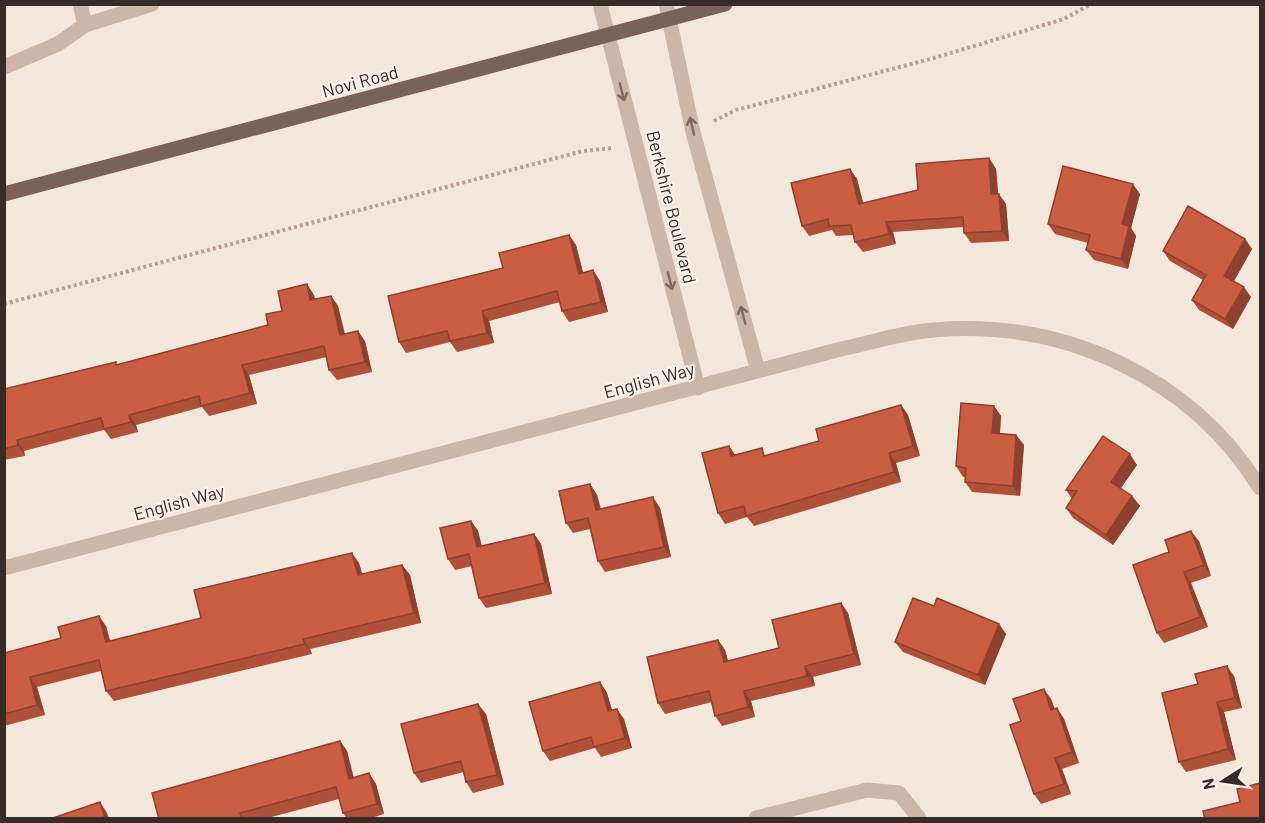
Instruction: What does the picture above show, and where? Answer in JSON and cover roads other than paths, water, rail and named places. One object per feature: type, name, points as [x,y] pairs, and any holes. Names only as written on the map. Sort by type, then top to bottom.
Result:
[{"type":"main road","name":"Novi Road","points":[[4,194],[607,36],[668,12],[725,4]]},
{"type":"street","points":[[80,4],[85,26]]},
{"type":"street","points":[[4,67],[57,44],[85,26],[152,4]]},
{"type":"street","name":"Berkshire Boulevard","points":[[600,4],[698,388]]},
{"type":"street","points":[[668,12],[693,132],[758,371]]},
{"type":"street","name":"English Way","points":[[4,568],[845,348],[933,330],[1027,332],[1082,346],[1140,372],[1197,412],[1220,436],[1260,488]]},
{"type":"street","points":[[756,819],[867,790],[899,793],[919,819]]}]
